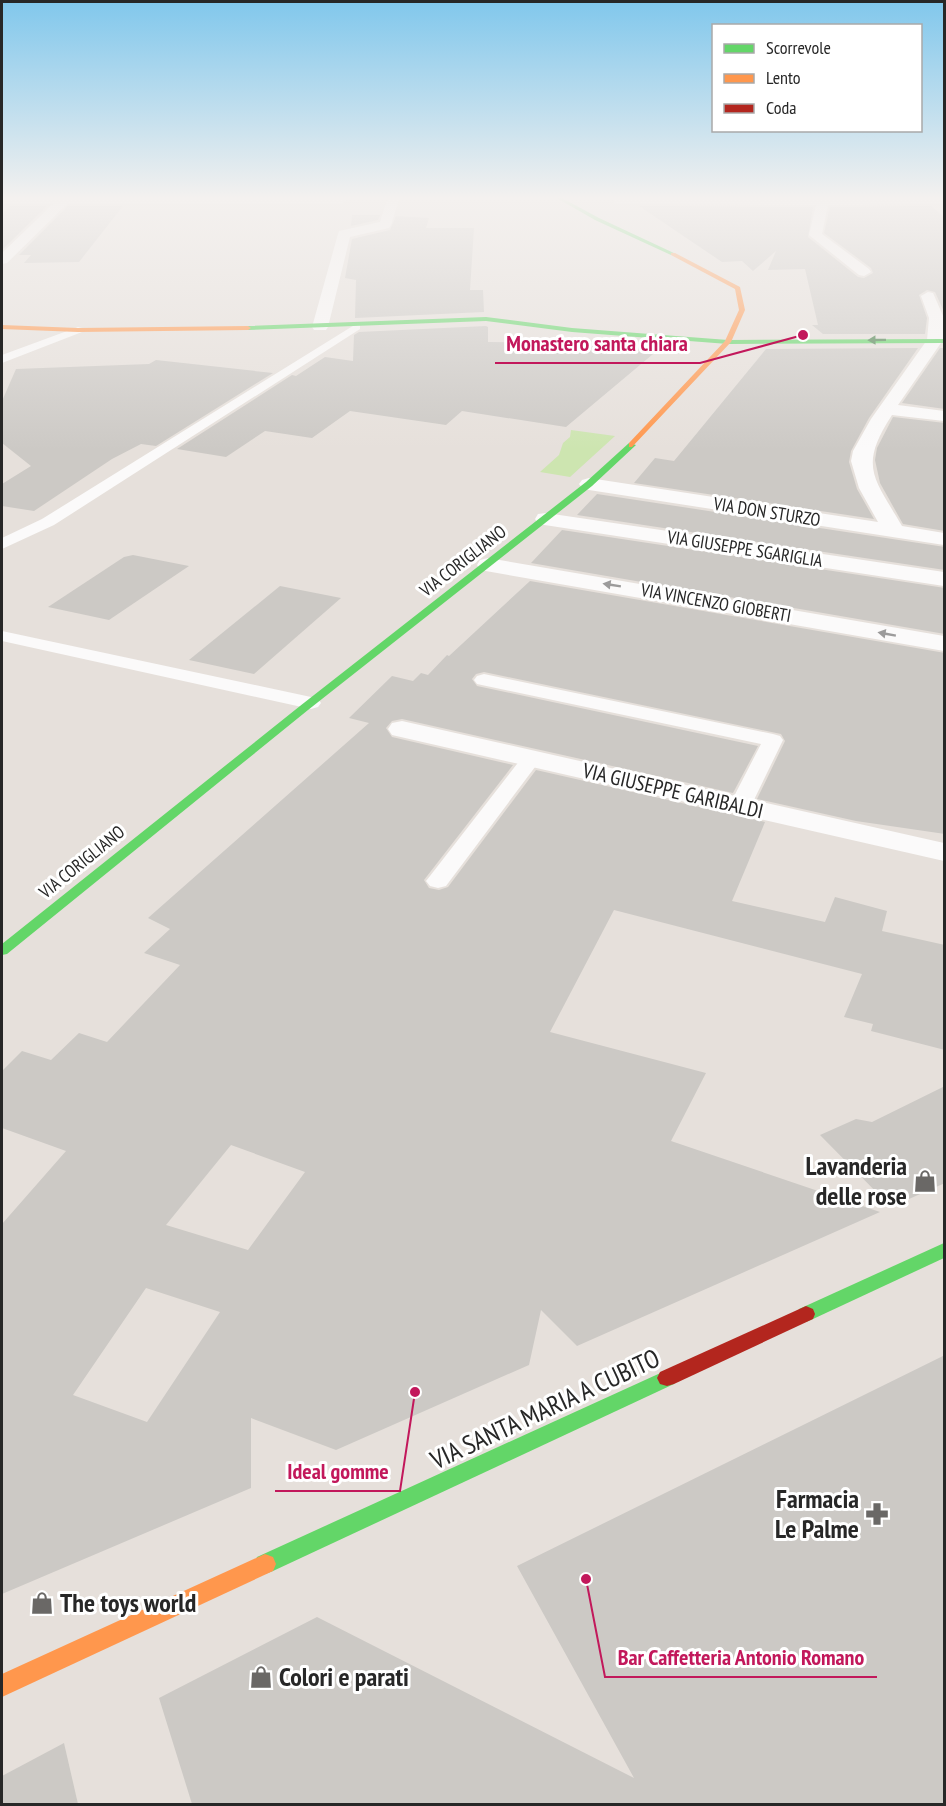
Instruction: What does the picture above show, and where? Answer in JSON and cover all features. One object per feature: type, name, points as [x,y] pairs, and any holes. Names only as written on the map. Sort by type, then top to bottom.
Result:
[{"type":"street","points":[[320,327],[332,281]]},
{"type":"street","name":"VIA CORIGLIANO","points":[[2,951],[311,703],[546,519],[626,451],[728,342],[742,309],[738,288],[726,281]]},
{"type":"street","points":[[894,531],[867,482],[860,459],[869,434],[940,340],[938,317],[923,296],[945,295]]},
{"type":"street","points":[[2,327],[78,330],[356,327],[486,319],[572,330],[728,342],[940,340]]},
{"type":"street","points":[[888,409],[945,416]]},
{"type":"street","name":"VIA DON STURZO","points":[[589,484],[945,539]]},
{"type":"street","name":"VIA GIUSEPPE SGARIGLIA","points":[[546,519],[945,579]]},
{"type":"street","name":"VIA VINCENZO GIOBERTI","points":[[488,565],[945,644]]},
{"type":"street","name":"VIA GIUSEPPE GARIBALDI","points":[[402,729],[945,852]]},
{"type":"street","name":"VIA SANTA MARIA A CUBITO","points":[[2,1686],[945,1250]]},
{"type":"lane","points":[[2,544],[27,530],[48,522],[356,327]]},
{"type":"lane","points":[[2,359],[78,330]]},
{"type":"lane","points":[[2,636],[311,703]]},
{"type":"lane","points":[[484,680],[773,740],[740,806]]},
{"type":"lane","points":[[438,881],[531,759]]},
{"type":"green space","points":[[571,430],[615,436],[570,477],[540,472],[559,455],[563,443],[570,437]]},
{"type":"building","points":[[356,281],[471,281],[470,290],[483,290],[484,312],[355,318]]},
{"type":"building","points":[[808,281],[945,281],[945,314],[935,292],[927,290],[919,295],[927,318],[925,334],[823,334],[812,325],[818,325]]},
{"type":"building","points":[[488,327],[488,342],[665,344],[566,427],[462,411],[446,425],[350,411],[312,438],[265,431],[226,457],[177,449],[292,375],[296,376],[325,357],[353,361],[354,335],[359,332]]},
{"type":"building","points":[[918,348],[869,418],[851,451],[849,462],[857,489],[874,519],[634,483],[655,458],[674,461],[766,349]]},
{"type":"building","points":[[940,348],[945,348],[945,409],[902,403]]},
{"type":"building","points":[[156,360],[273,373],[156,446],[141,444],[112,459],[34,511],[2,506],[2,484],[31,466],[2,443],[2,401],[16,369],[149,364]]},
{"type":"building","points":[[893,417],[945,423],[945,531],[903,524],[880,483],[875,460],[877,448]]},
{"type":"building","points":[[597,494],[945,547],[945,570],[577,515]]},
{"type":"building","points":[[562,530],[945,588],[945,634],[531,563]]},
{"type":"building","points":[[133,555],[189,566],[109,620],[48,607],[124,557]]},
{"type":"building","points":[[530,581],[945,653],[945,834],[856,821],[757,799],[785,741],[781,734],[484,672],[476,674],[472,679],[477,686],[758,746],[733,793],[402,719],[392,721],[386,728],[392,737],[513,765],[424,880],[429,888],[439,890],[448,887],[536,770],[765,822],[732,901],[825,922],[835,897],[887,911],[882,931],[945,945],[945,1050],[871,1031],[873,1024],[844,1017],[862,974],[614,910],[550,1032],[706,1073],[671,1141],[880,1212],[577,1346],[541,1310],[529,1365],[336,1450],[251,1418],[251,1488],[2,1594],[2,1224],[66,1151],[2,1128],[2,1071],[22,1051],[51,1060],[79,1033],[107,1042],[180,965],[144,953],[170,929],[148,918],[369,723],[349,718],[392,676],[413,681],[421,673],[428,675],[447,655],[449,656]],"holes":[[[231,1145],[305,1172],[248,1250],[166,1225]],[[146,1288],[220,1312],[147,1422],[73,1395]]]},
{"type":"building","points":[[280,586],[341,598],[254,674],[189,660]]},
{"type":"building","points":[[945,1086],[945,1183],[891,1207],[820,1135],[856,1119],[872,1122]]},
{"type":"building","points":[[945,1355],[945,1804],[192,1804],[159,1698],[317,1617],[634,1778],[517,1566]]},
{"type":"building","points":[[64,1743],[78,1804],[2,1804],[2,1776]]},
{"type":"traffic: fast","points":[[248,328],[486,319],[572,330],[728,342],[944,341]]},
{"type":"traffic: fast","points":[[2,951],[304,708],[589,484],[632,445]]},
{"type":"traffic: fast","points":[[806,1314],[944,1250]]},
{"type":"traffic: fast","points":[[265,1564],[667,1378]]},
{"type":"traffic: slow","points":[[632,445],[728,342],[742,310],[738,288],[725,281]]},
{"type":"traffic: slow","points":[[2,327],[78,330],[248,328]]},
{"type":"traffic: slow","points":[[2,1686],[265,1564]]},
{"type":"traffic: jam","points":[[667,1378],[806,1314]]},
{"type":"place","name":"Monastero santa chiara","points":[[803,335]]},
{"type":"place","name":"Lavanderia delle rose","points":[[925,1181]]},
{"type":"place","name":"Ideal gomme","points":[[415,1392]]},
{"type":"place","name":"Farmacia Le Palme","points":[[877,1514]]},
{"type":"place","name":"Bar Caffetteria Antonio Romano","points":[[586,1579]]},
{"type":"place","name":"The toys world","points":[[42,1603]]},
{"type":"place","name":"Colori e parati","points":[[261,1677]]}]
